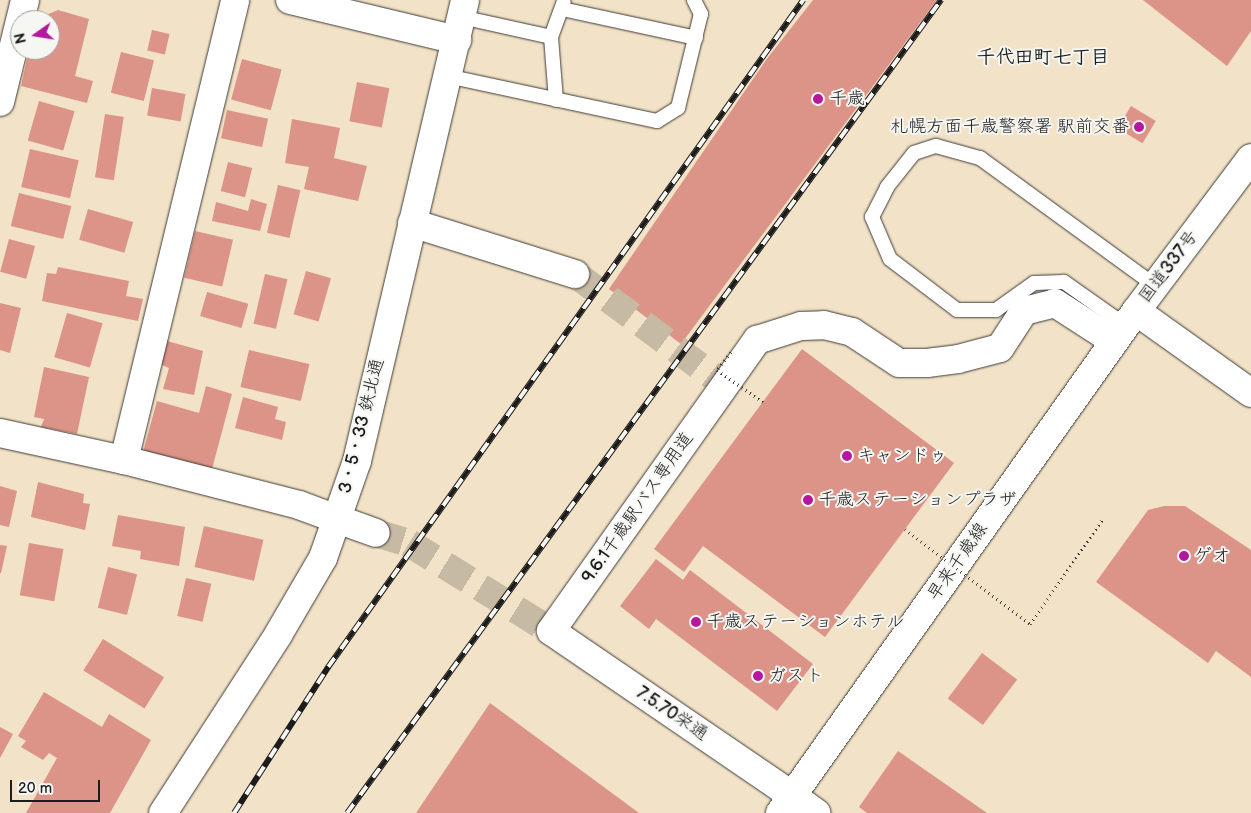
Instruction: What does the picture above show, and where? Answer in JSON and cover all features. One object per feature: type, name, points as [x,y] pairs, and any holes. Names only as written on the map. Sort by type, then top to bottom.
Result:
[{"type":"main road","points":[[0,102],[25,0]]},
{"type":"main road","points":[[124,460],[235,0]]},
{"type":"main road","points":[[290,0],[461,19]]},
{"type":"main road","name":"3・5・33 鉄北通","points":[[163,813],[278,635],[323,558],[357,461],[461,19]]},
{"type":"main road","name":"国道337号","points":[[1251,158],[1125,326],[1251,393]]},
{"type":"main road","points":[[412,223],[575,274]]},
{"type":"main road","name":"9.6.1千歳駅バス専用道","points":[[551,631],[757,340],[801,326],[824,325],[852,332],[898,363],[913,365],[958,359],[1000,348],[1024,311],[1055,303],[1125,326]]},
{"type":"main road","name":"早来千歳線","points":[[786,805],[1125,326]]},
{"type":"main road","points":[[0,433],[124,460],[299,505],[376,533]]},
{"type":"main road","name":"7.5.70栄通","points":[[551,631],[786,805],[816,813]]},
{"type":"lane","points":[[447,76],[657,121],[678,108],[701,14],[694,0]]},
{"type":"lane","points":[[556,100],[551,37],[563,4],[696,38]]},
{"type":"lane","points":[[461,19],[551,37]]},
{"type":"lane","points":[[1125,326],[1064,282],[1034,283],[996,310],[957,310],[890,258],[872,217],[887,187],[914,153],[936,146],[980,158],[1154,285]]},
{"type":"path","points":[[731,352],[717,370],[763,402]]},
{"type":"path","points":[[905,529],[1030,624],[1103,519]]},
{"type":"building","name":"千歳","points":[[813,0],[937,0],[681,344],[609,289],[766,60]]},
{"type":"building","points":[[1143,0],[1251,0],[1251,31],[1227,66]]},
{"type":"building","points":[[60,11],[89,19],[75,76],[93,81],[87,103],[21,86],[27,60],[60,60]]},
{"type":"building","points":[[152,30],[170,34],[165,55],[147,50]]},
{"type":"building","points":[[121,52],[154,60],[144,101],[111,93]]},
{"type":"building","points":[[242,59],[282,70],[271,110],[231,100]]},
{"type":"building","points":[[357,82],[389,88],[382,128],[349,121]]},
{"type":"building","points":[[152,88],[185,94],[181,121],[147,116]]},
{"type":"building","points":[[39,101],[75,111],[63,151],[28,140]]},
{"type":"building","points":[[1131,106],[1156,121],[1142,143],[1118,128]]},
{"type":"building","points":[[227,110],[268,119],[262,147],[221,138]]},
{"type":"building","points":[[105,114],[124,117],[114,180],[95,177]]},
{"type":"building","points":[[292,119],[340,128],[334,158],[367,166],[358,201],[304,189],[309,167],[285,163]]},
{"type":"building","points":[[30,149],[79,160],[70,198],[21,187]]},
{"type":"building","points":[[228,162],[252,168],[245,197],[221,191]]},
{"type":"building","points":[[278,185],[300,190],[289,238],[267,233]]},
{"type":"building","points":[[19,193],[71,206],[63,239],[11,226]]},
{"type":"building","points":[[251,199],[267,204],[260,231],[212,221],[216,202],[248,211]]},
{"type":"building","points":[[88,209],[133,222],[124,253],[79,240]]},
{"type":"building","points":[[195,231],[233,240],[222,287],[184,278]]},
{"type":"building","points":[[9,239],[35,246],[26,279],[0,272]]},
{"type":"building","points":[[58,267],[129,281],[126,296],[143,299],[138,321],[42,301],[47,273],[56,274]]},
{"type":"building","points":[[306,271],[331,278],[319,321],[294,314]]},
{"type":"building","points":[[265,274],[287,279],[276,329],[254,324]]},
{"type":"building","points":[[207,292],[248,304],[241,328],[200,316]]},
{"type":"building","points":[[0,303],[21,308],[10,353],[0,350]]},
{"type":"building","points":[[67,313],[103,323],[90,367],[54,357]]},
{"type":"building","points":[[167,341],[203,351],[194,395],[163,389],[169,368],[160,364]]},
{"type":"building","points":[[802,349],[954,463],[825,637],[703,546],[684,572],[654,549]]},
{"type":"building","points":[[249,350],[309,364],[301,401],[240,387]]},
{"type":"building","points":[[44,367],[89,377],[77,434],[41,427],[44,419],[34,417]]},
{"type":"building","points":[[206,386],[232,394],[212,469],[143,452],[157,401],[199,413]]},
{"type":"building","points":[[243,397],[278,407],[275,419],[286,422],[282,440],[235,428]]},
{"type":"building","points":[[38,482],[84,494],[83,503],[90,504],[85,530],[31,517]]},
{"type":"building","points":[[0,486],[17,491],[9,527],[0,525]]},
{"type":"building","points":[[1164,506],[1185,506],[1251,550],[1251,677],[1216,651],[1208,663],[1096,582],[1148,510]]},
{"type":"building","points":[[118,515],[185,527],[179,566],[140,559],[141,551],[112,546]]},
{"type":"building","points":[[204,526],[263,540],[254,581],[195,567]]},
{"type":"building","points":[[29,543],[63,549],[54,601],[20,595]]},
{"type":"building","points":[[0,545],[7,546],[1,573],[0,573]]},
{"type":"building","points":[[656,559],[683,580],[690,570],[813,664],[777,711],[656,619],[649,629],[620,606]]},
{"type":"building","points":[[108,567],[137,574],[127,615],[98,608]]},
{"type":"building","points":[[186,578],[211,584],[203,622],[177,616]]},
{"type":"building","points":[[103,639],[164,677],[144,709],[83,670]]},
{"type":"building","points":[[982,653],[1017,679],[983,725],[948,699]]},
{"type":"building","points":[[44,692],[102,727],[109,714],[151,740],[110,813],[26,813],[57,758],[49,753],[43,760],[21,747],[26,741],[18,736]]},
{"type":"building","points":[[490,703],[639,813],[416,813]]},
{"type":"building","points":[[0,727],[13,734],[0,758]]},
{"type":"building","points":[[898,751],[987,813],[867,813],[859,807]]},
{"type":"tunnel","points":[[575,274],[725,385]]},
{"type":"tunnel","points":[[376,533],[409,543],[551,631]]},
{"type":"railway","points":[[234,813],[328,667],[803,0]]},
{"type":"railway","points":[[347,813],[941,0]]},
{"type":"place","name":"千歳","points":[[818,99]]},
{"type":"place","name":"札幌方面千歳警察署 駅前交番","points":[[1139,127]]},
{"type":"place","name":"キャンドゥ","points":[[847,456]]},
{"type":"place","name":"千歳ステーションプラザ","points":[[808,500]]},
{"type":"place","name":"ゲオ","points":[[1184,556]]},
{"type":"place","name":"千歳ステーションホテル","points":[[696,622]]},
{"type":"place","name":"ガスト","points":[[758,676]]},
{"type":"district","name":"千代田町七丁目","points":[[1043,58]]}]
